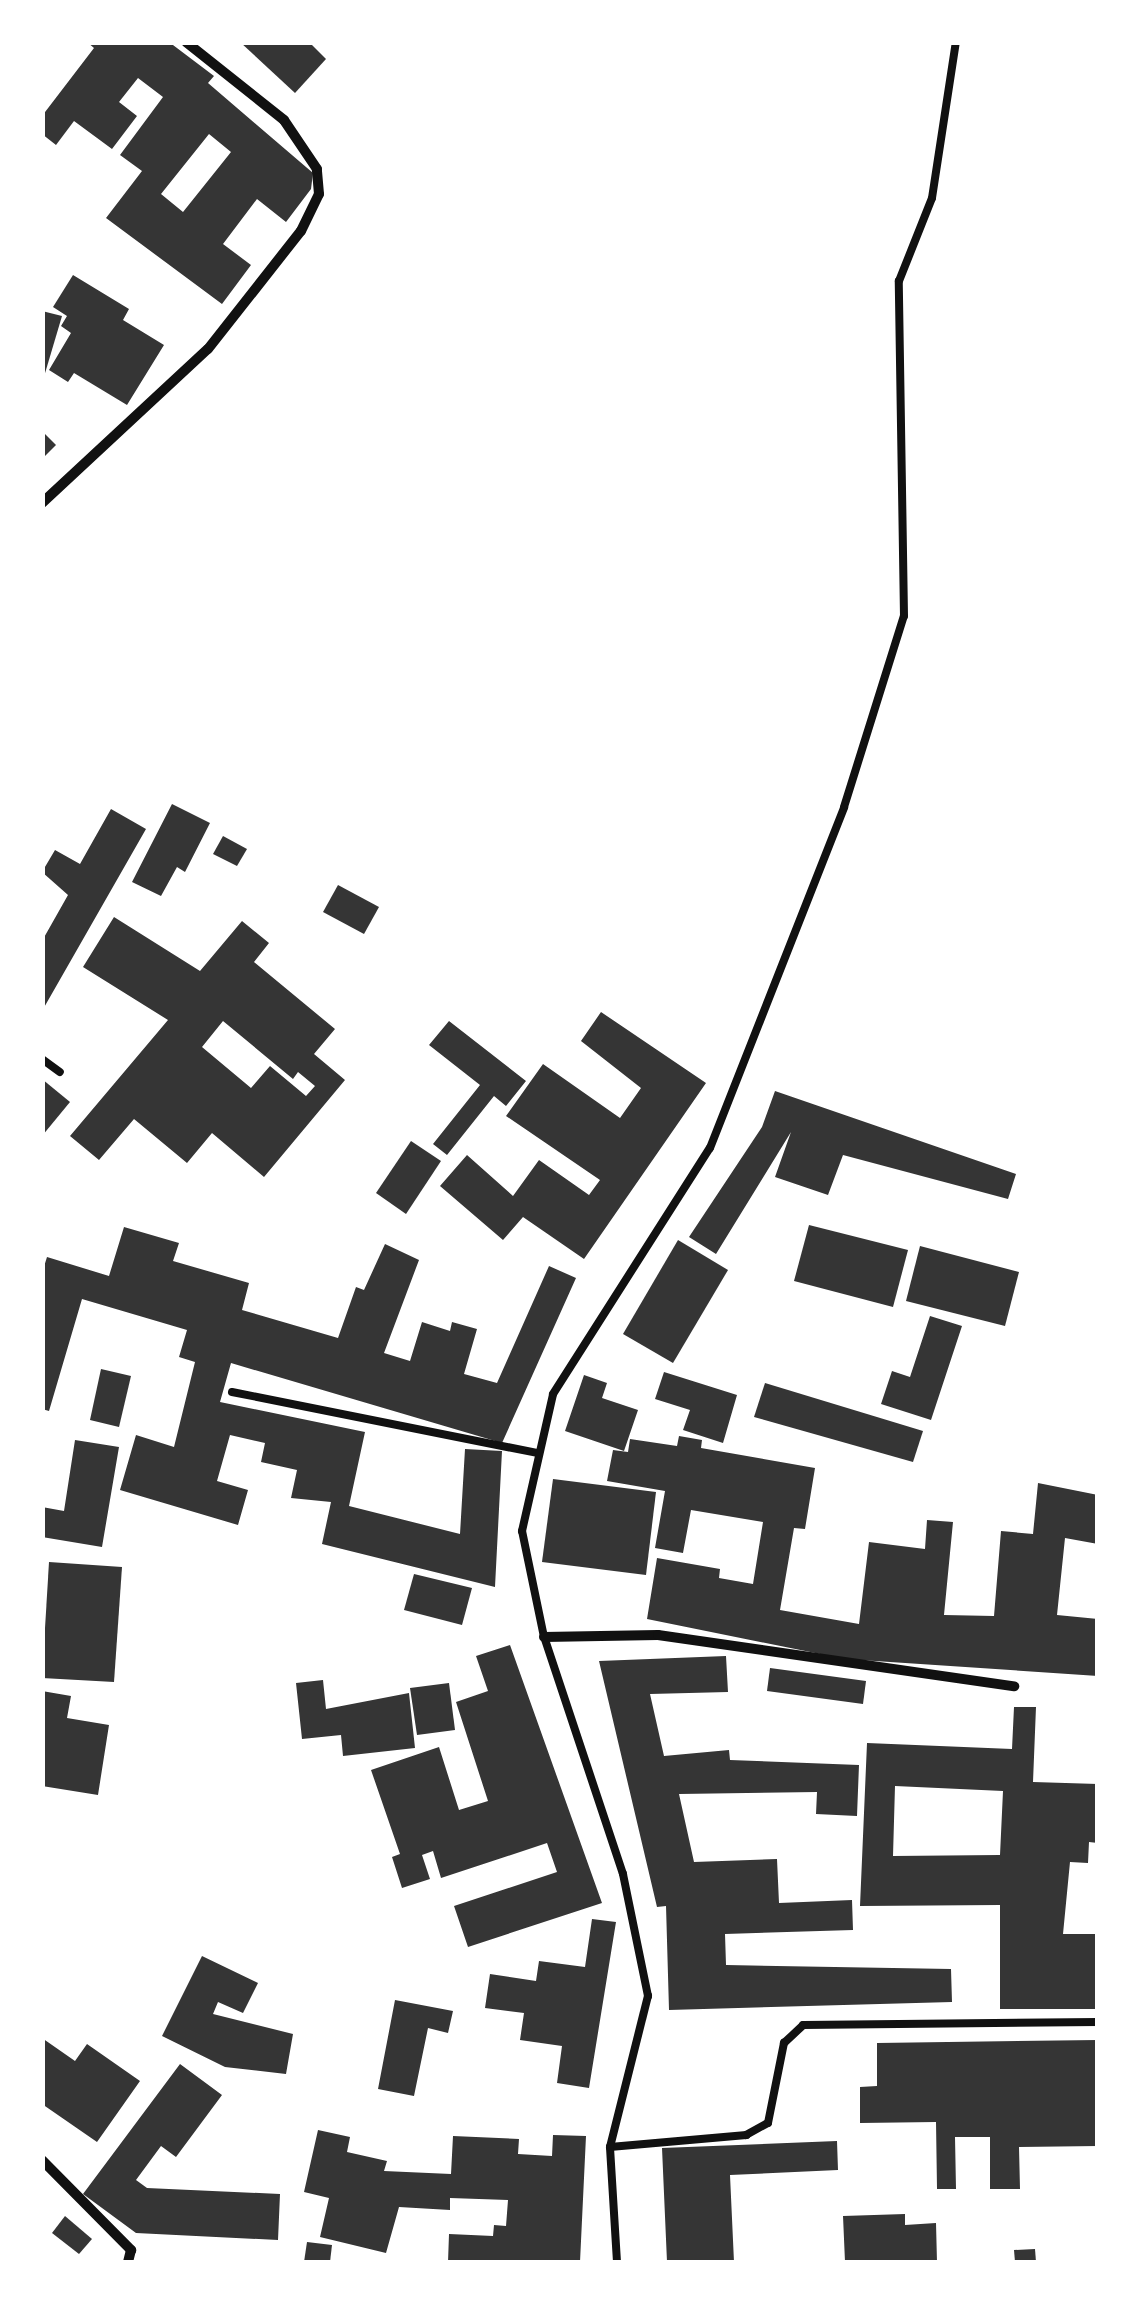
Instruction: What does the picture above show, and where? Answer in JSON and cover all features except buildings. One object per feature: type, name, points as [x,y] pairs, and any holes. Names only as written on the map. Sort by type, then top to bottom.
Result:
[{"type":"street","points":[[42,503],[208,349],[302,231],[319,194],[317,168],[284,120],[186,42]]},
{"type":"street","points":[[544,1636],[658,1635],[1014,1686]]},
{"type":"street","points":[[42,2160],[130,2250],[128,2262]]},
{"type":"lane","points":[[616,2262],[610,2148],[648,1996],[623,1874],[544,1636],[522,1531],[554,1394],[710,1148],[844,807],[904,616],[899,281],[932,198],[956,42]]},
{"type":"lane","points":[[42,1059],[60,1072]]},
{"type":"lane","points":[[232,1392],[537,1454]]},
{"type":"lane","points":[[610,2148],[746,2135],[768,2123],[784,2043],[803,2025],[1098,2022]]}]
